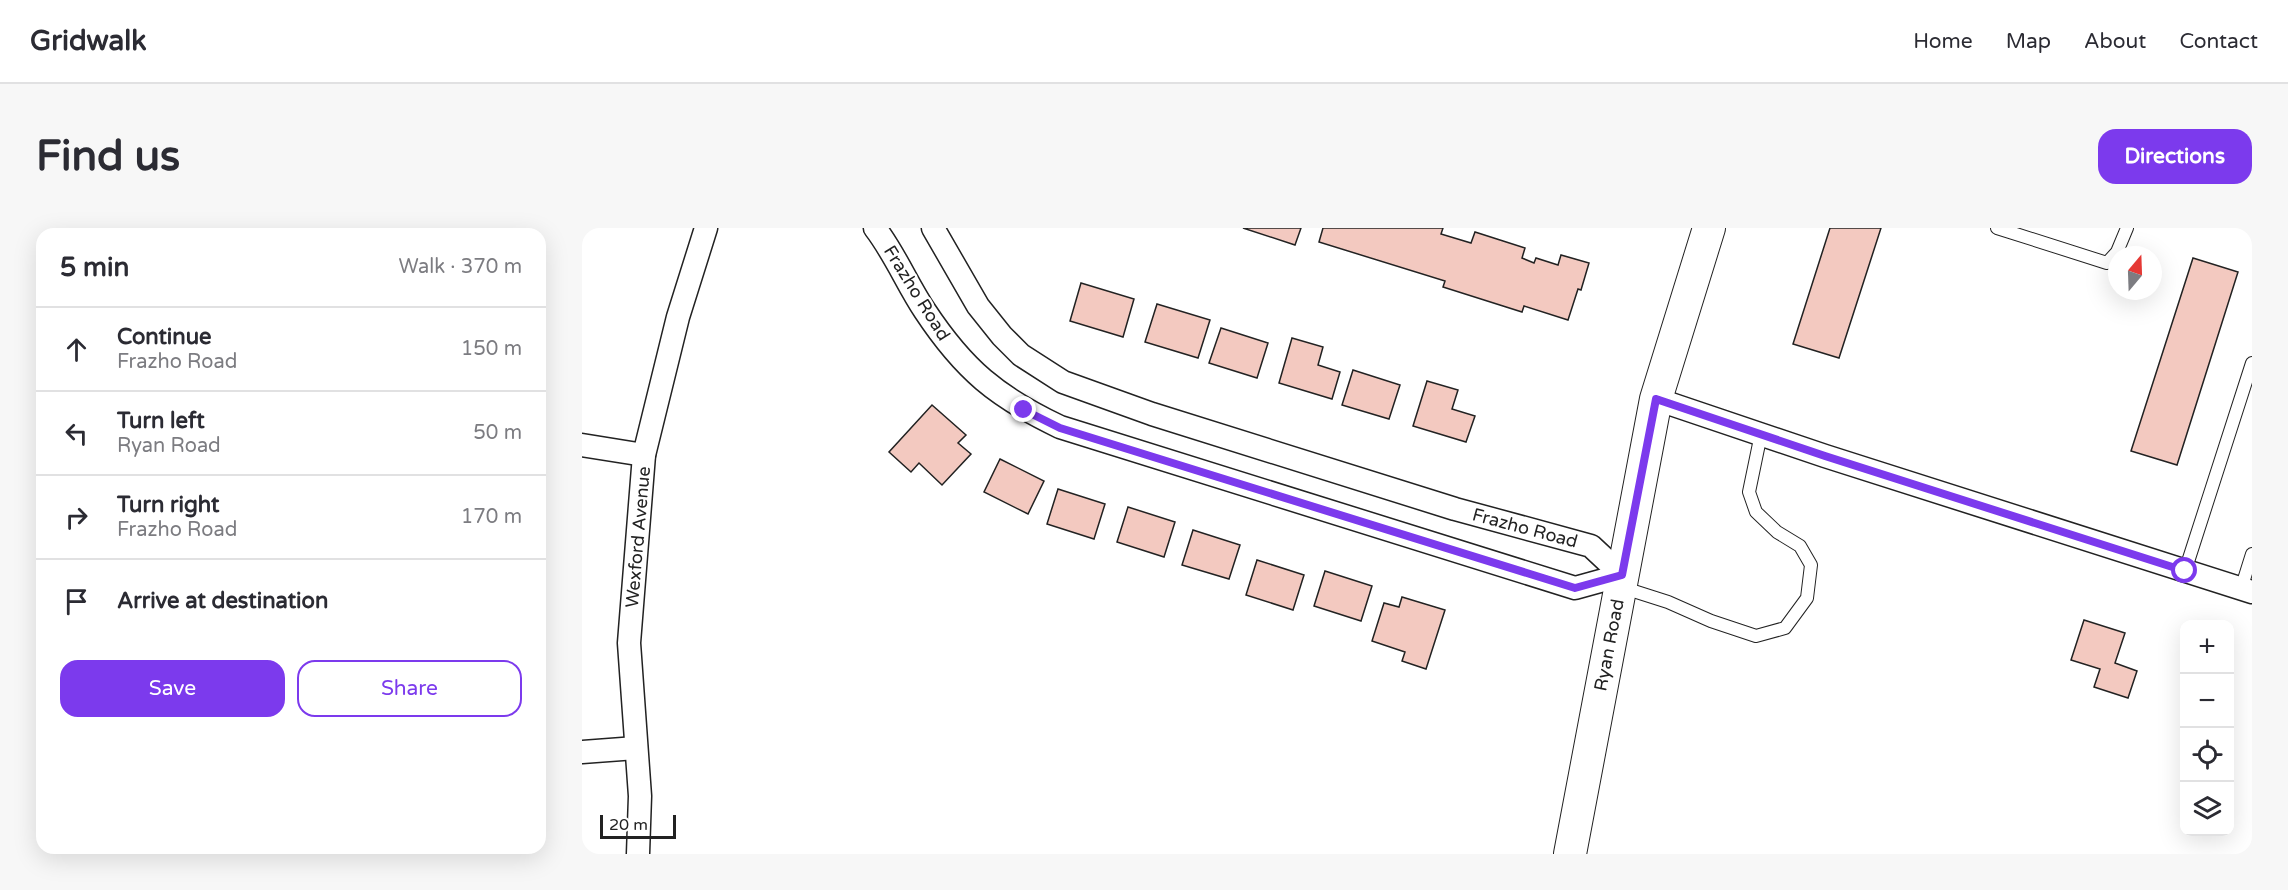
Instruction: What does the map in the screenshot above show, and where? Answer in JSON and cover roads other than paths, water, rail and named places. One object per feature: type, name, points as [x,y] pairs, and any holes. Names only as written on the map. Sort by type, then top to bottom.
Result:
[{"type":"main road","name":"Ryan Road","points":[[1570,854],[1656,399],[1709,228]]},
{"type":"street","name":"Wexford Avenue","points":[[638,854],[640,796],[629,643],[644,455],[678,317],[706,228]]},
{"type":"street","name":"Frazho Road","points":[[875,228],[890,247],[924,310],[957,356],[995,392],[1060,428],[1575,588],[1621,581]]},
{"type":"street","name":"Frazho Road","points":[[933,228],[978,306],[1002,336],[1021,355],[1063,382],[1152,414],[1444,506],[1592,546],[1621,581]]},
{"type":"street","points":[[1656,399],[2246,591]]},
{"type":"street","points":[[582,445],[644,455]]},
{"type":"street","points":[[582,752],[636,748]]},
{"type":"lane","points":[[1997,228],[2107,263],[2117,252],[2127,228]]},
{"type":"lane","points":[[2185,571],[2252,363]]},
{"type":"lane","points":[[1621,581],[1711,621],[1756,636],[1785,628],[1807,598],[1811,565],[1800,546],[1777,532],[1756,512],[1749,492],[1761,434]]},
{"type":"lane","points":[[2246,591],[2252,554]]}]
